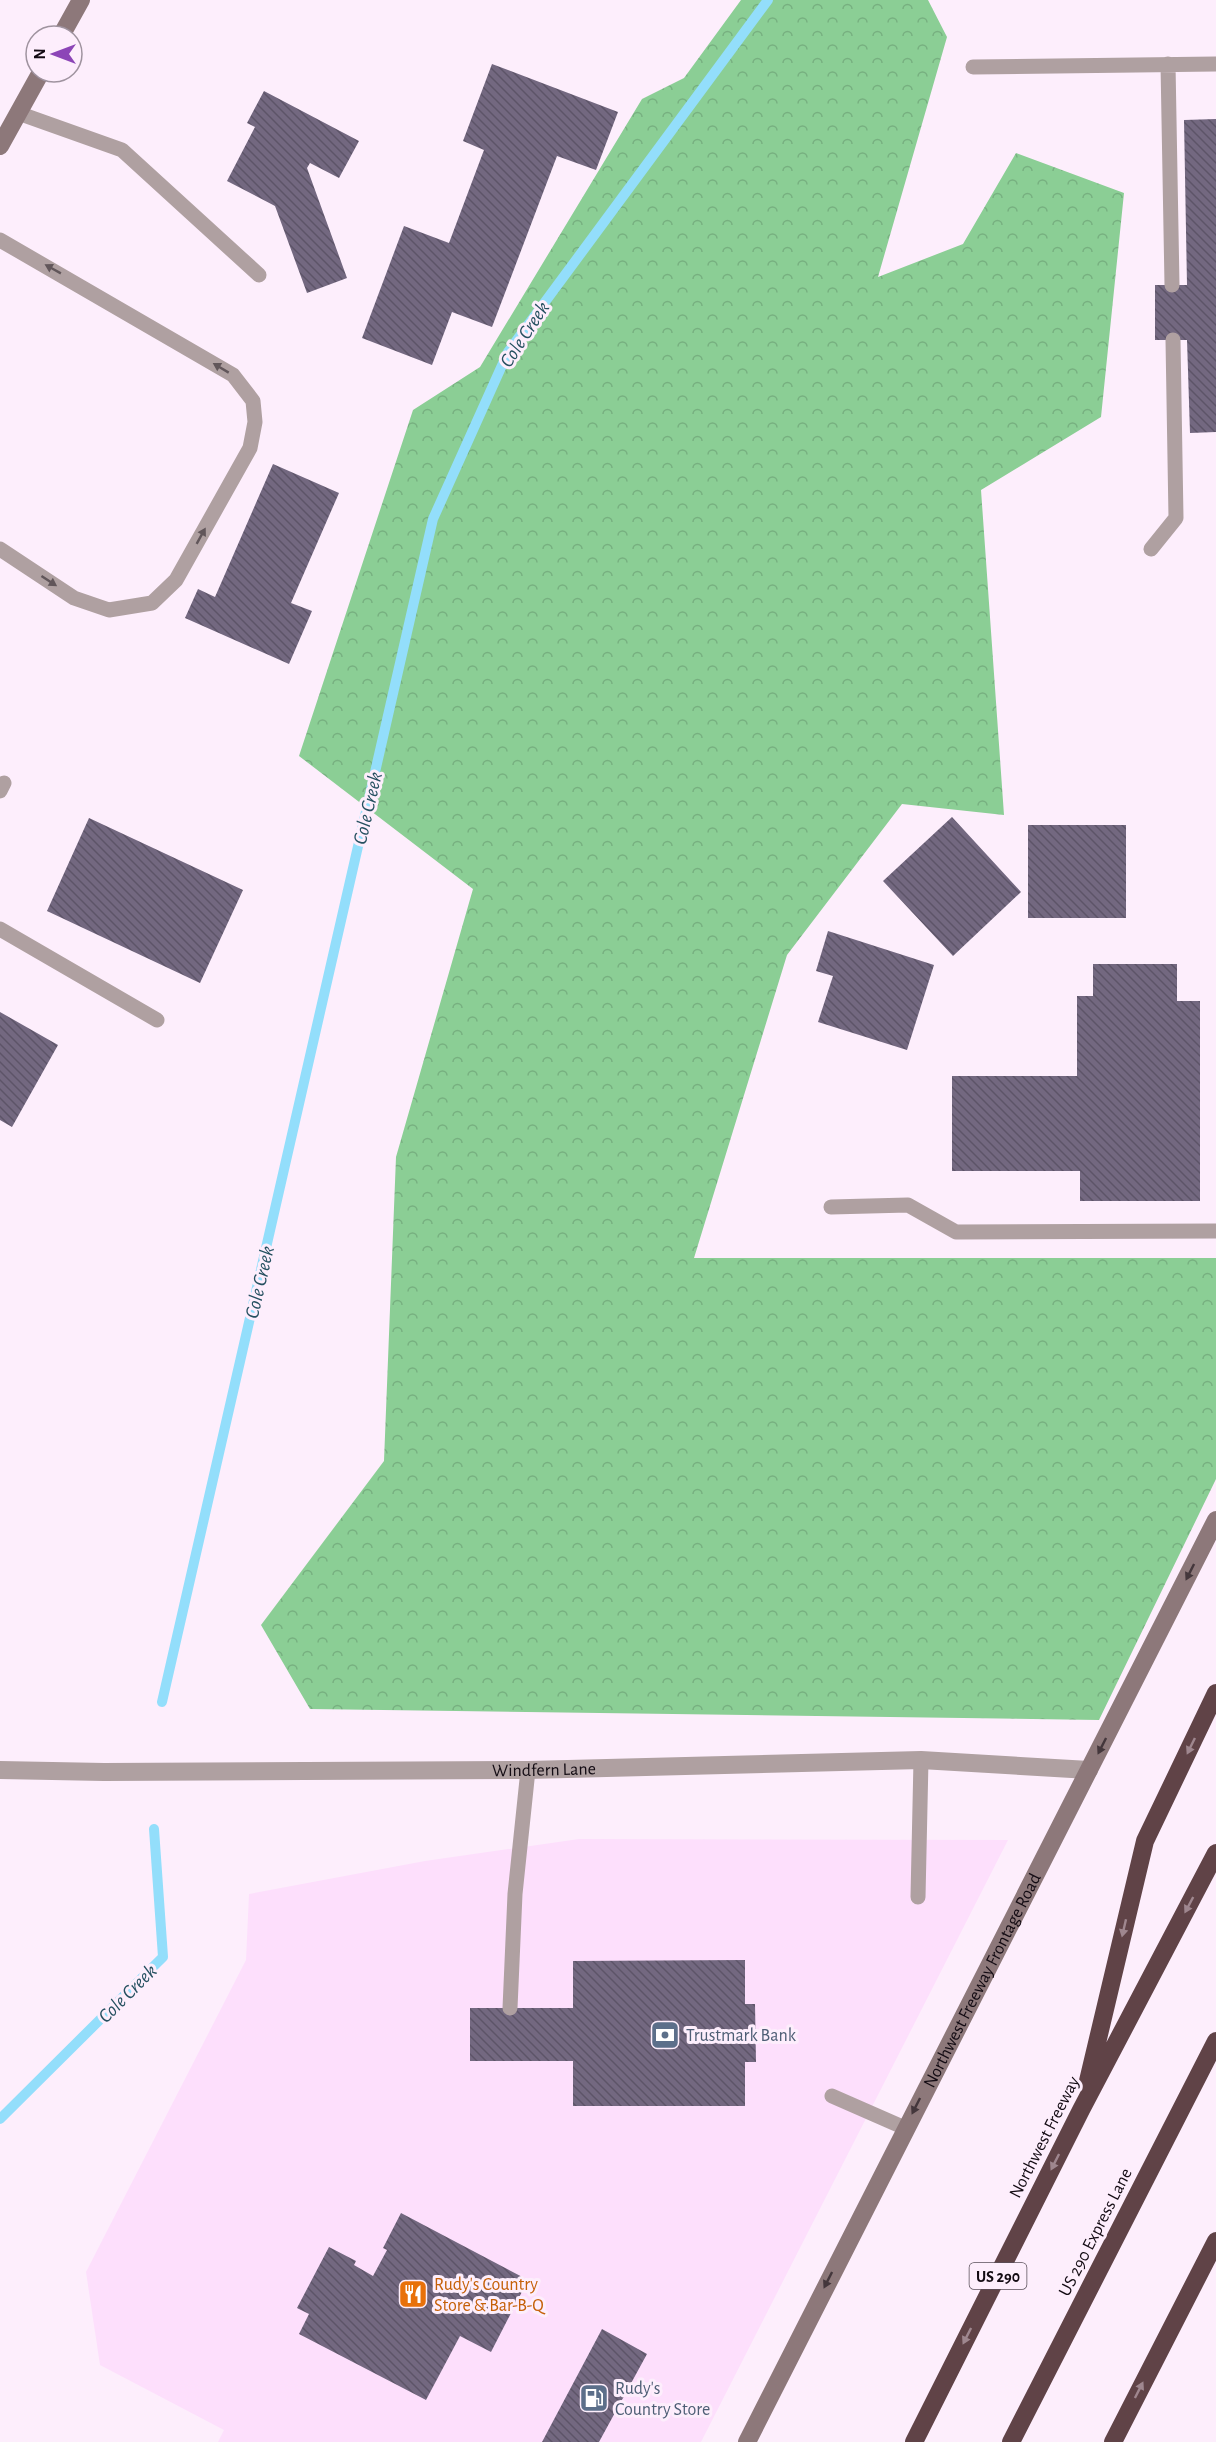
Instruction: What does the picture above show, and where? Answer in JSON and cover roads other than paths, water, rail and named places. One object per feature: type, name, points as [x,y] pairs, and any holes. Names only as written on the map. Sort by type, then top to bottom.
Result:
[{"type":"highway","points":[[1081,2110],[1145,1842],[1216,1693]]},
{"type":"highway","name":"Northwest Freeway","points":[[914,2442],[1081,2110],[1216,1853]]},
{"type":"highway","name":"US 290 Express Lane","points":[[1011,2442],[1216,2041]]},
{"type":"highway","points":[[1113,2442],[1216,2241]]},
{"type":"main road","points":[[68,24],[81,0]]},
{"type":"main road","points":[[0,146],[34,84]]},
{"type":"main road","name":"Northwest Freeway Frontage Road","points":[[747,2442],[1216,1520]]},
{"type":"street","name":"Windfern Lane","points":[[0,1770],[104,1772],[528,1770],[921,1760],[1089,1770]]},
{"type":"lane","points":[[1168,64],[1172,285]]},
{"type":"lane","points":[[973,67],[1216,64]]},
{"type":"lane","points":[[18,113],[122,150],[259,275]]},
{"type":"lane","points":[[0,240],[233,375],[253,401],[255,422],[250,448],[176,580],[152,603],[109,610],[83,601],[0,549]]},
{"type":"lane","points":[[1151,549],[1176,518],[1173,340]]},
{"type":"lane","points":[[0,928],[157,1020]]},
{"type":"lane","points":[[831,1207],[908,1205],[956,1232],[1216,1230]]},
{"type":"lane","points":[[918,1898],[921,1760]]},
{"type":"lane","points":[[510,2008],[515,1894],[528,1770]]},
{"type":"lane","points":[[832,2096],[905,2128]]},
{"type":"waterway","name":"Cole Creek","points":[[162,1702],[433,519],[508,352],[768,0]]},
{"type":"waterway","name":"Cole Creek","points":[[0,2119],[163,1957],[154,1829]]},
{"type":"place","name":"Trustmark Bank","points":[[665,2035]]},
{"type":"place","name":"Rudy's Country Store & Bar-B-Q","points":[[413,2294]]},
{"type":"place","name":"Rudy's Country Store","points":[[594,2398]]}]
